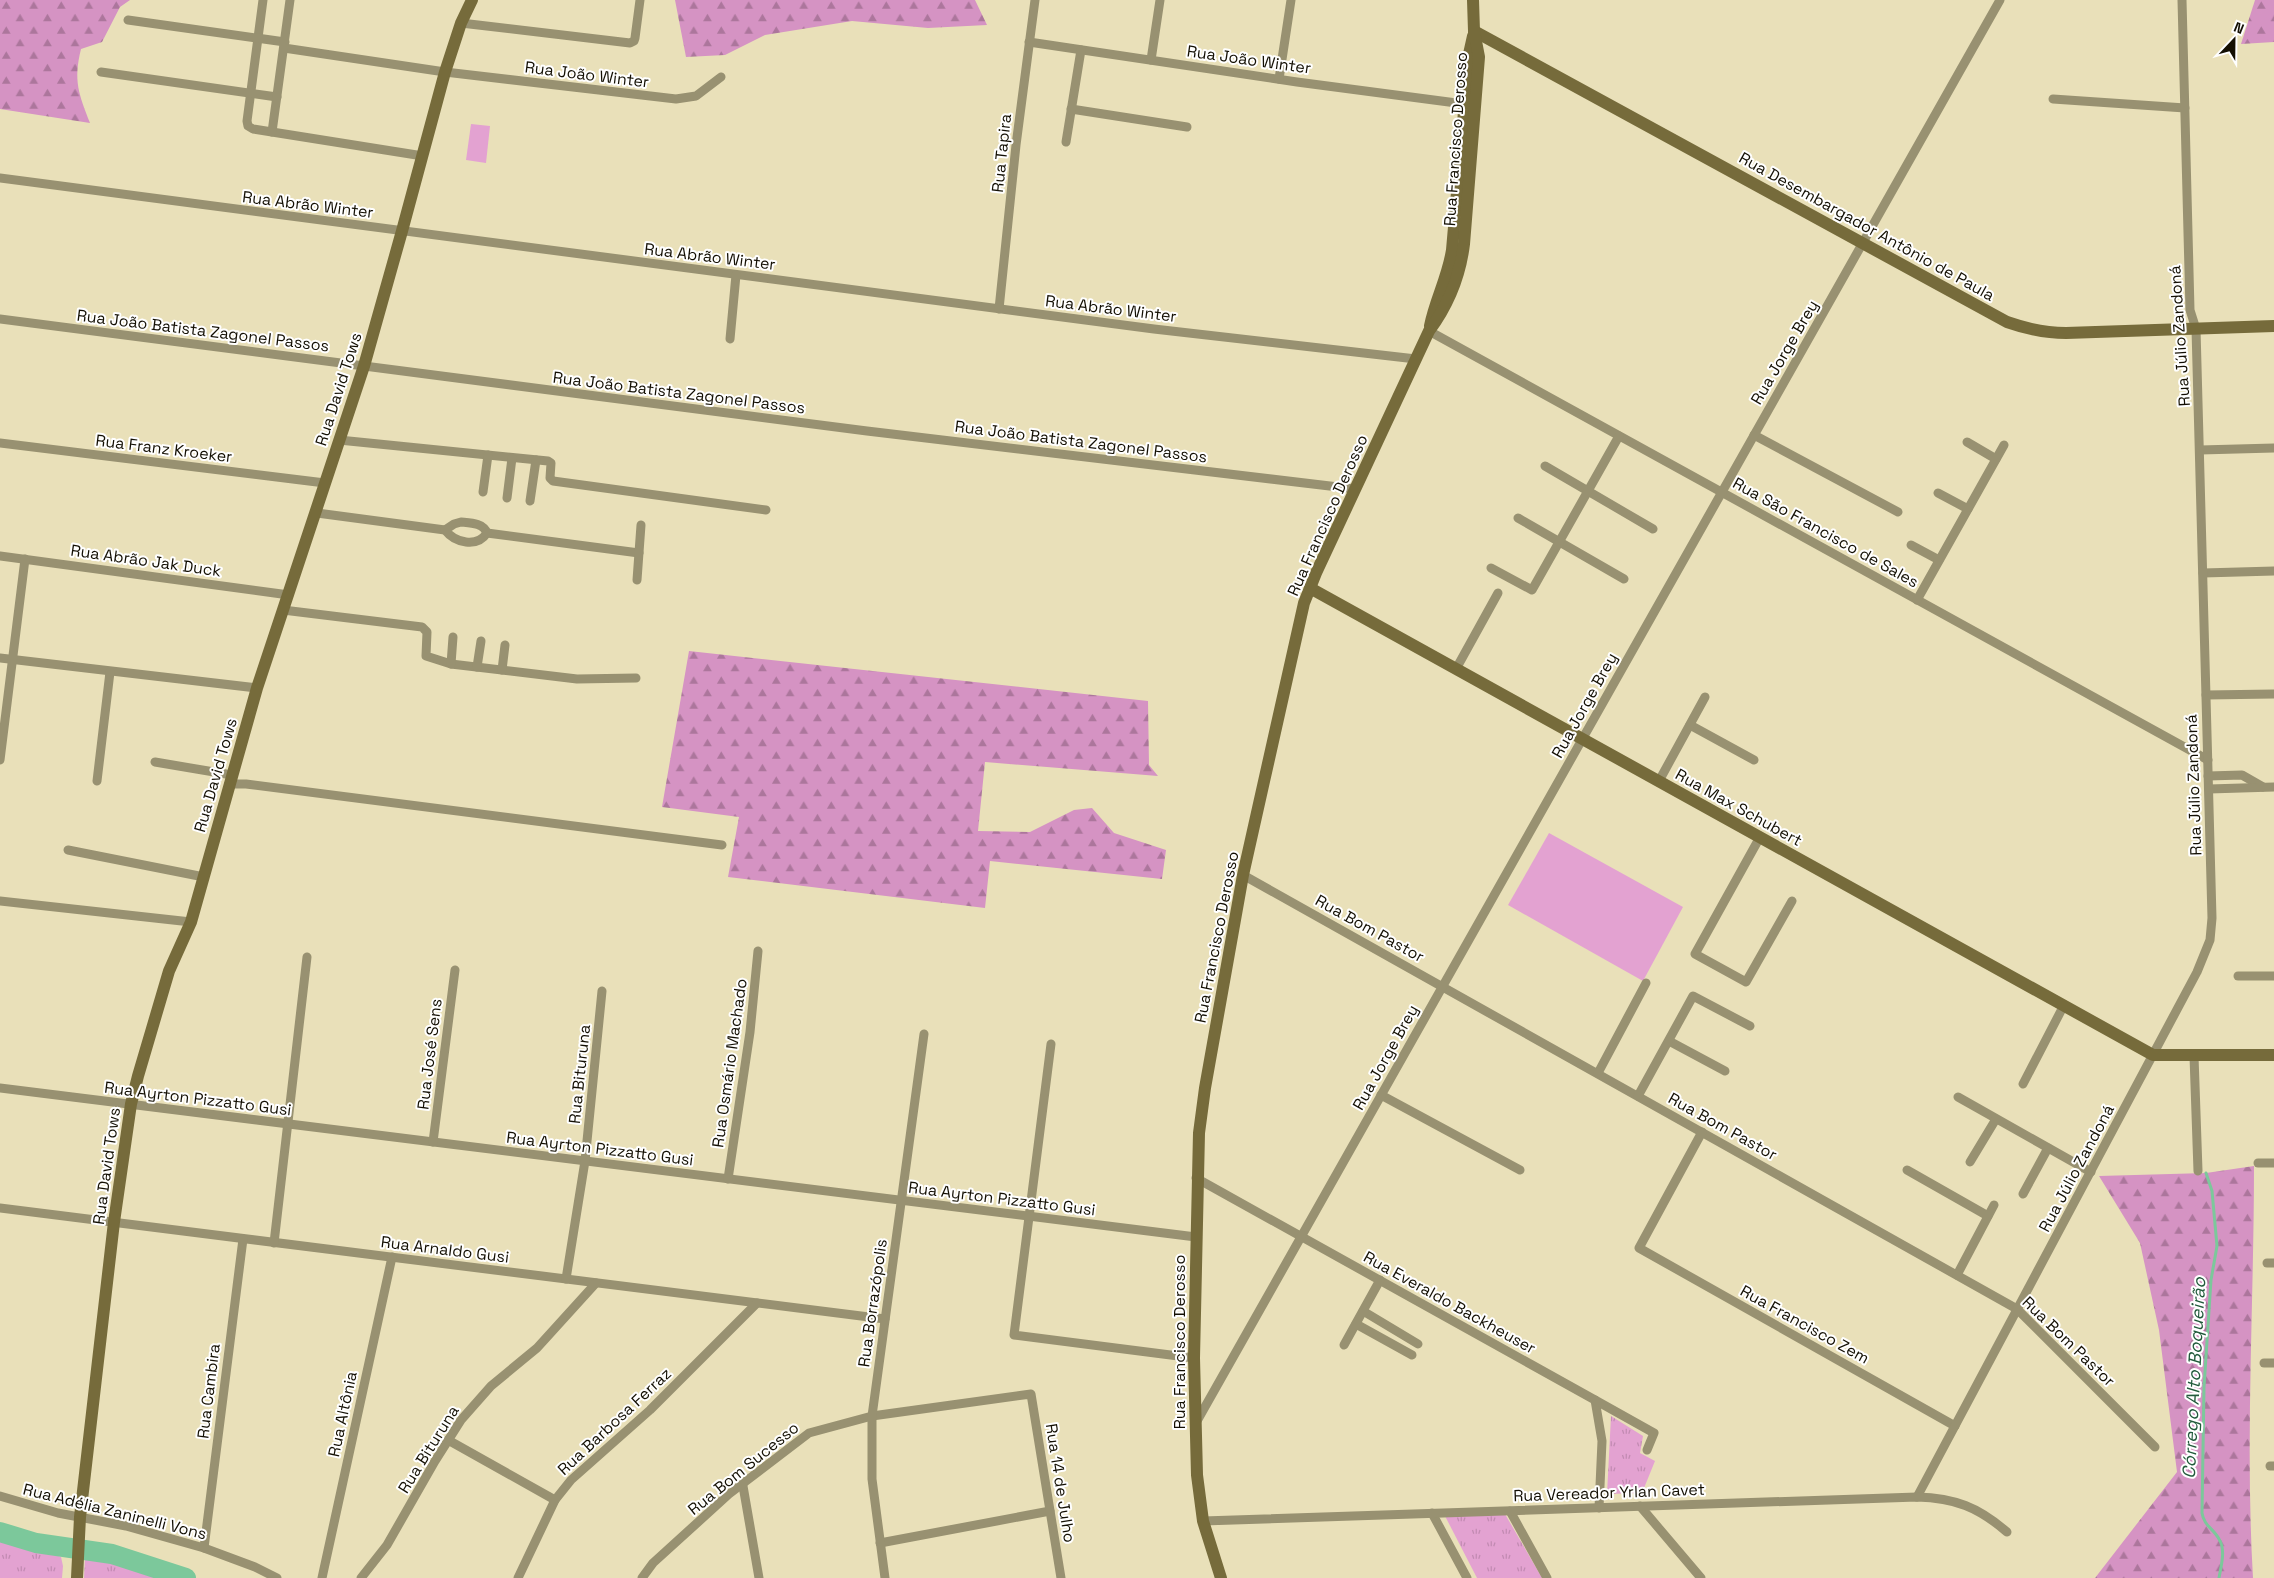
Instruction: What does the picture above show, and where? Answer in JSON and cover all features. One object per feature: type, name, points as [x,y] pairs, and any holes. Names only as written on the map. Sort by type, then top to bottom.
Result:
[{"type":"main road","name":"Rua David Tows","points":[[78,1578],[80,1517],[114,1222],[131,1104],[145,1048],[169,971],[191,922],[257,688],[364,366],[445,72],[461,23],[472,0]]},
{"type":"main road","name":"Rua Francisco Derosso","points":[[1221,1578],[1203,1521],[1197,1475],[1194,1358],[1196,1178],[1201,1114],[1243,875],[1296,635],[1310,588],[1429,331],[1446,307],[1456,284],[1461,263],[1480,57],[1474,31],[1473,0]]},
{"type":"main road","name":"Rua Francisco Derosso","points":[[1429,331],[1434,307],[1446,279],[1452,250],[1469,54],[1474,31]]},
{"type":"main road","name":"Rua Desembargador Antônio de Paula","points":[[1474,31],[2007,322],[2029,329],[2066,333],[2274,326]]},
{"type":"main road","name":"Rua Max Schubert","points":[[1310,588],[2153,1055]]},
{"type":"main road","points":[[2153,1055],[2274,1055]]},
{"type":"street","points":[[263,0],[249,93],[248,126],[253,129],[423,156]]},
{"type":"street","points":[[272,132],[290,0]]},
{"type":"street","points":[[461,23],[630,43],[636,38],[640,0]]},
{"type":"street","name":"Rua Tapira","points":[[999,309],[1035,0]]},
{"type":"street","points":[[1151,60],[1160,0]]},
{"type":"street","points":[[1279,79],[1291,0]]},
{"type":"street","name":"Rua Jorge Brey","points":[[1195,1424],[2000,0]]},
{"type":"street","name":"Rua Júlio Zandoná","points":[[1917,1497],[2203,961],[2210,940],[2212,918],[2200,450],[2196,329],[2190,310],[2182,0]]},
{"type":"street","name":"Rua João Winter","points":[[128,20],[256,38],[284,45],[445,72],[676,100],[696,96],[720,78]]},
{"type":"street","name":"Rua João Winter","points":[[1029,42],[1464,104]]},
{"type":"street","points":[[1066,142],[1081,50]]},
{"type":"street","points":[[101,72],[277,97]]},
{"type":"street","points":[[2053,99],[2185,108]]},
{"type":"street","points":[[1071,109],[1187,127]]},
{"type":"street","name":"Rua Abrão Winter","points":[[0,178],[999,309],[1416,359]]},
{"type":"street","points":[[730,339],[736,275]]},
{"type":"street","name":"Rua João Batista Zagonel Passos","points":[[0,319],[867,431],[1355,489]]},
{"type":"street","name":"Rua São Francisco de Sales","points":[[1429,331],[2208,760]]},
{"type":"street","points":[[1754,435],[1898,512]]},
{"type":"street","points":[[1491,568],[1532,590],[1619,436]]},
{"type":"street","points":[[339,440],[551,462],[550,478],[553,481],[766,510]]},
{"type":"street","points":[[1967,442],[1996,458]]},
{"type":"street","name":"Rua Franz Kroeker","points":[[0,443],[325,483]]},
{"type":"street","points":[[1917,600],[2004,445]]},
{"type":"street","points":[[2200,450],[2274,448]]},
{"type":"street","points":[[483,492],[488,456]]},
{"type":"street","points":[[507,498],[512,458]]},
{"type":"street","points":[[530,501],[536,460]]},
{"type":"street","points":[[1545,466],[1653,528]]},
{"type":"street","points":[[1938,493],[1968,509]]},
{"type":"street","points":[[316,513],[445,530],[454,524],[473,523],[485,529],[487,533],[639,553]]},
{"type":"street","points":[[1518,518],[1624,579]]},
{"type":"street","points":[[637,580],[641,525]]},
{"type":"street","points":[[445,530],[450,537],[464,542],[475,542],[483,539],[487,533]]},
{"type":"street","points":[[1911,545],[1939,560]]},
{"type":"street","name":"Rua Abrão Jak Duck","points":[[0,556],[289,594]]},
{"type":"street","points":[[0,760],[25,559]]},
{"type":"street","points":[[2203,573],[2274,571]]},
{"type":"street","points":[[1456,669],[1498,593]]},
{"type":"street","points":[[284,610],[422,627],[427,632],[426,656],[451,664],[577,679],[636,678]]},
{"type":"street","points":[[451,664],[453,637]]},
{"type":"street","points":[[477,667],[481,641]]},
{"type":"street","points":[[502,670],[505,645]]},
{"type":"street","points":[[0,658],[257,688]]},
{"type":"street","points":[[97,781],[110,672]]},
{"type":"street","points":[[2206,695],[2274,694]]},
{"type":"street","points":[[1659,781],[1705,697]]},
{"type":"street","points":[[1690,725],[1754,760]]},
{"type":"street","points":[[155,762],[246,784],[722,845]]},
{"type":"street","points":[[2208,776],[2242,775],[2264,787]]},
{"type":"street","points":[[2208,790],[2274,787]]},
{"type":"street","points":[[1760,837],[1695,954],[1746,982],[1792,901]]},
{"type":"street","points":[[68,850],[204,877]]},
{"type":"street","name":"Rua Bom Pastor","points":[[1243,875],[2018,1309],[2155,1447]]},
{"type":"street","points":[[0,901],[191,922]]},
{"type":"street","name":"Rua Osmário Machado","points":[[728,1179],[750,1032],[758,951]]},
{"type":"street","points":[[274,1242],[307,957]]},
{"type":"street","name":"Rua José Sens","points":[[433,1142],[455,970]]},
{"type":"street","points":[[2238,976],[2274,976]]},
{"type":"street","points":[[1598,1073],[1646,983]]},
{"type":"street","name":"Rua Bituruna","points":[[566,1279],[585,1161],[602,991]]},
{"type":"street","points":[[1638,1096],[1693,996],[1750,1026]]},
{"type":"street","points":[[2023,1084],[2064,1006]]},
{"type":"street","name":"Rua Borrazópolis","points":[[885,1578],[872,1479],[872,1416],[924,1034]]},
{"type":"street","points":[[1668,1041],[1725,1071]]},
{"type":"street","points":[[1051,1044],[1014,1336],[1194,1358]]},
{"type":"street","points":[[2194,1056],[2198,1171]]},
{"type":"street","name":"Rua Ayrton Pizzatto Gusi","points":[[0,1088],[1196,1237]]},
{"type":"street","points":[[1381,1095],[1520,1170]]},
{"type":"street","points":[[1958,1097],[2091,1172]]},
{"type":"street","points":[[1970,1162],[1996,1118]]},
{"type":"street","name":"Rua Francisco Zem","points":[[1702,1132],[1639,1248],[1955,1426]]},
{"type":"street","points":[[2023,1194],[2048,1148]]},
{"type":"street","points":[[2258,1164],[2274,1163]]},
{"type":"street","points":[[1907,1170],[1988,1216]]},
{"type":"street","name":"Rua Everaldo Backheuser","points":[[1196,1178],[1654,1433],[1647,1450]]},
{"type":"street","points":[[1957,1275],[1994,1205]]},
{"type":"street","name":"Rua Arnaldo Gusi","points":[[0,1208],[885,1319]]},
{"type":"street","name":"Rua Cambira","points":[[204,1548],[243,1239]]},
{"type":"street","name":"Rua Altônia","points":[[322,1578],[392,1257]]},
{"type":"street","points":[[1344,1345],[1380,1280]]},
{"type":"street","name":"Rua Bituruna","points":[[361,1578],[387,1545],[460,1420],[492,1386],[537,1348],[596,1283]]},
{"type":"street","name":"Rua Barbosa Ferraz","points":[[518,1578],[555,1500],[571,1480],[650,1410],[757,1303]]},
{"type":"street","points":[[1363,1311],[1418,1344]]},
{"type":"street","points":[[1356,1324],[1412,1355]]},
{"type":"street","name":"Rua Bom Sucesso","points":[[642,1578],[653,1563],[723,1500],[800,1438],[809,1433],[872,1416],[1031,1394]]},
{"type":"street","name":"Rua 14 de Julho","points":[[1031,1394],[1061,1578]]},
{"type":"street","points":[[1595,1400],[1602,1441],[1599,1508]]},
{"type":"street","points":[[448,1440],[555,1500]]},
{"type":"street","points":[[742,1486],[759,1578]]},
{"type":"street","name":"Rua Adélia Zaninelli Vons","points":[[0,1496],[58,1513],[126,1526],[204,1548],[255,1567],[277,1578]]},
{"type":"street","name":"Rua Vereador Yrlan Cavet","points":[[1203,1521],[1917,1497],[1942,1499],[1972,1508],[1984,1514],[2007,1532]]},
{"type":"street","points":[[1640,1506],[1701,1578]]},
{"type":"street","points":[[880,1543],[1050,1511]]},
{"type":"street","points":[[1510,1511],[1547,1578]]},
{"type":"street","points":[[1432,1513],[1467,1578]]},
{"type":"green space","points":[[0,0],[130,0],[120,7],[102,42],[81,49],[77,79],[90,123],[0,109]]},
{"type":"green space","points":[[675,0],[975,0],[987,25],[928,28],[852,21],[765,35],[725,55],[686,57]]},
{"type":"green space","points":[[2255,0],[2274,0],[2274,42],[2241,44]]},
{"type":"green space","points":[[471,124],[490,126],[486,163],[466,160]]},
{"type":"green space","points":[[689,651],[1148,701],[1149,765],[1158,776],[985,762],[978,831],[1030,832],[1074,810],[1092,808],[1114,833],[1166,850],[1162,879],[990,861],[985,908],[728,877],[739,817],[662,807]]},
{"type":"green space","points":[[1549,833],[1683,907],[1643,981],[1508,905]]},
{"type":"green space","points":[[2254,1166],[2250,1424],[2253,1578],[2095,1578],[2177,1472],[2159,1330],[2140,1243],[2099,1176],[2206,1173]]},
{"type":"green space","points":[[1611,1416],[1643,1436],[1640,1453],[1655,1461],[1642,1493],[1607,1494]]},
{"type":"green space","points":[[1505,1514],[1542,1578],[1477,1578],[1445,1516]]},
{"type":"green space","points":[[0,1538],[19,1542],[61,1557],[63,1566],[62,1578],[0,1578]]},
{"type":"green space","points":[[85,1559],[112,1562],[159,1578],[84,1578]]},
{"type":"waterway","name":"Córrego Alto Boqueirão","points":[[2206,1173],[2212,1191],[2217,1246],[2211,1280],[2204,1387],[2202,1513],[2205,1521],[2221,1543],[2222,1558],[2219,1578]]},
{"type":"waterway","points":[[0,1532],[36,1543],[112,1554],[186,1578]]}]
